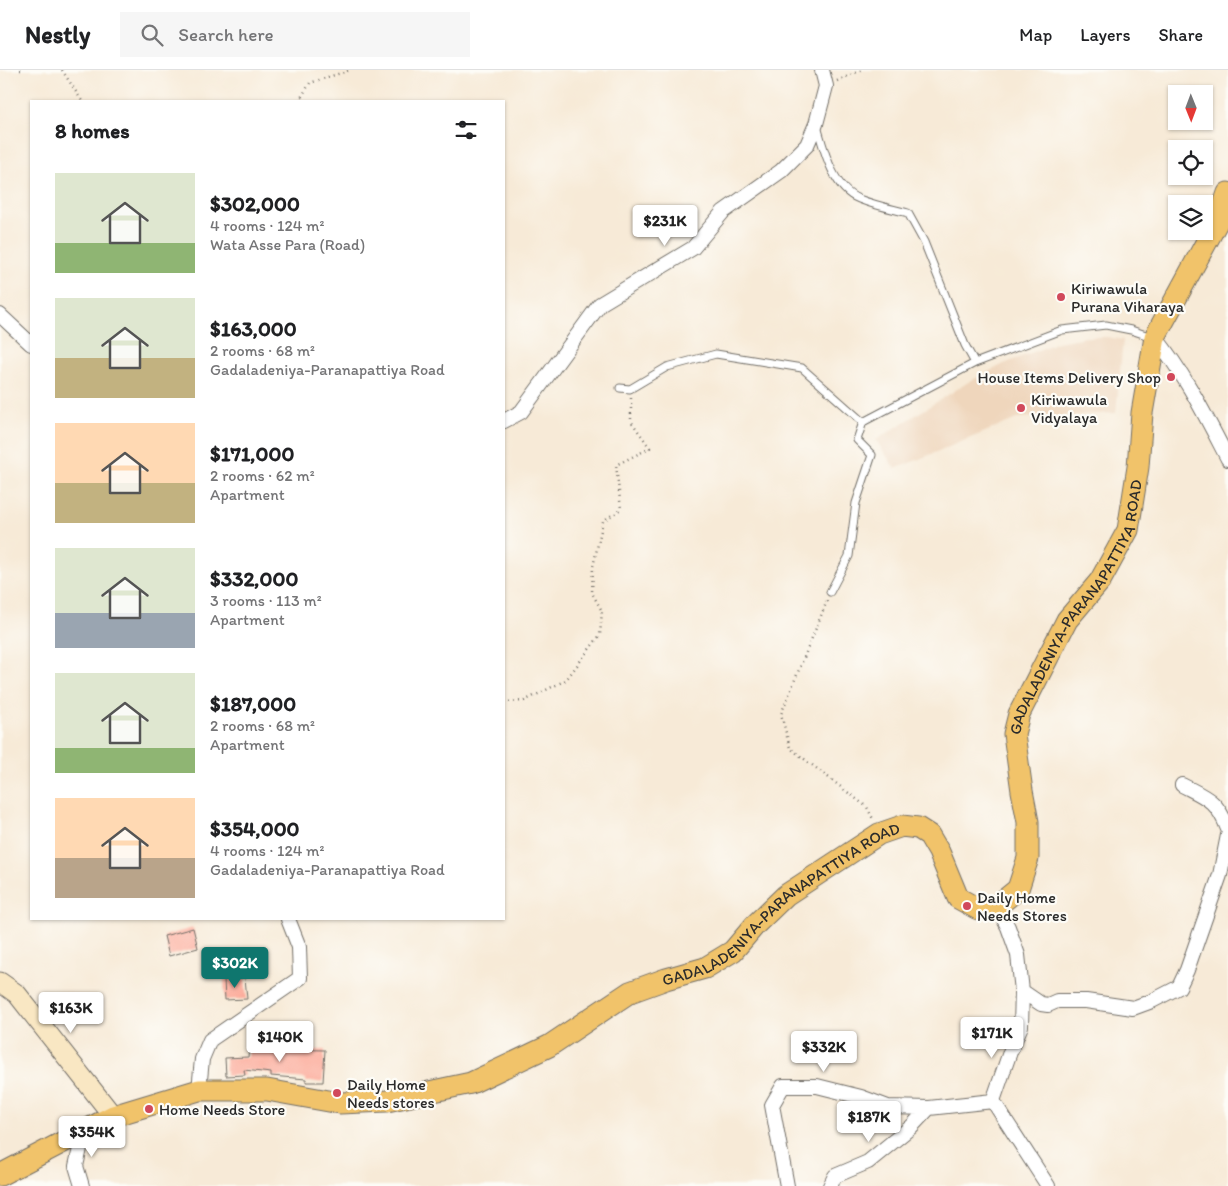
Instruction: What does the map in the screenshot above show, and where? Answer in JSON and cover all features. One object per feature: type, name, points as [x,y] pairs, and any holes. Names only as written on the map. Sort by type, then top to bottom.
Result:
[{"type":"main road","name":"GADALADENIYA-PARANAPATTIYA ROAD","points":[[0,1175],[113,1116],[199,1090],[267,1090],[340,1103],[387,1101],[471,1083],[549,1046],[630,992],[666,978],[705,968],[732,951],[755,925],[786,896],[879,834],[902,826],[918,828],[929,834],[939,852],[958,898],[978,909],[997,906],[1018,889],[1028,858],[1028,822],[1014,734],[1019,714],[1068,620],[1100,581],[1128,530],[1138,467],[1142,412],[1155,337],[1219,219],[1228,193]]},
{"type":"street","points":[[505,420],[521,412],[600,304],[693,248],[723,212],[781,172],[806,144],[816,124],[826,86],[822,70]]},
{"type":"street","points":[[0,314],[30,343]]},
{"type":"street","points":[[1155,337],[1169,354],[1195,396],[1228,460]]},
{"type":"street","points":[[1182,785],[1209,799],[1222,812],[1228,828]]},
{"type":"street","points":[[1022,991],[1041,1004],[1086,1001],[1132,1008],[1152,1001],[1179,987],[1187,970],[1220,875],[1228,835]]},
{"type":"street","points":[[993,1100],[1021,1026],[1022,991],[1018,955],[1008,927],[997,906]]},
{"type":"street","points":[[199,1090],[202,1058],[210,1040],[300,978],[299,947],[288,920]]},
{"type":"street","points":[[0,982],[17,994],[113,1116]]},
{"type":"street","points":[[787,1186],[772,1105],[783,1086],[817,1086],[861,1097],[888,1107],[929,1108],[993,1100]]},
{"type":"street","points":[[993,1100],[1048,1186]]},
{"type":"street","points":[[830,1186],[835,1176],[868,1162],[911,1127],[929,1108]]},
{"type":"street","points":[[82,1186],[76,1166],[84,1130]]},
{"type":"lane","points":[[816,124],[830,169],[847,191],[857,199],[908,213],[924,242],[965,345],[975,363]]},
{"type":"lane","points":[[830,592],[850,556],[856,503],[872,455],[857,440],[863,422],[975,363],[1062,330],[1106,325],[1155,337]]},
{"type":"lane","points":[[620,388],[630,389],[667,367],[716,354],[802,368],[863,422]]},
{"type":"path","points":[[62,70],[81,100]]},
{"type":"path","points":[[300,100],[310,83],[350,70]]},
{"type":"path","points":[[826,86],[862,70]]},
{"type":"path","points":[[505,702],[524,701],[566,680],[600,635],[602,611],[592,593],[593,567],[603,521],[621,509],[616,464],[650,448],[631,421],[630,389]]},
{"type":"path","points":[[830,592],[781,714],[790,748],[867,807],[879,834]]},
{"type":"shaded area","name":"Kiriwawula Vidyalaya","points":[[1086,337],[1107,337],[1123,340],[1116,413],[1019,418],[895,469],[876,440],[970,381],[1004,364],[1058,342]]},
{"type":"building","points":[[193,928],[198,948],[169,956],[164,936]]},
{"type":"building","points":[[245,978],[247,999],[225,1000],[224,979]]},
{"type":"building","points":[[250,1042],[271,1044],[270,1049],[325,1050],[323,1082],[306,1082],[306,1079],[271,1076],[271,1073],[244,1070],[245,1075],[226,1076],[225,1058],[248,1057]]},
{"type":"place","name":"Kiriwawula Purana Viharaya","points":[[1061,297]]},
{"type":"place","name":"House Items Delivery Shop","points":[[1171,377]]},
{"type":"place","name":"Kiriwawula Vidyalaya","points":[[1021,408]]},
{"type":"place","name":"Daily Home Needs Stores","points":[[967,906]]},
{"type":"place","name":"Daily Home Needs stores","points":[[337,1093]]},
{"type":"place","name":"Home Needs Store","points":[[149,1109]]}]
